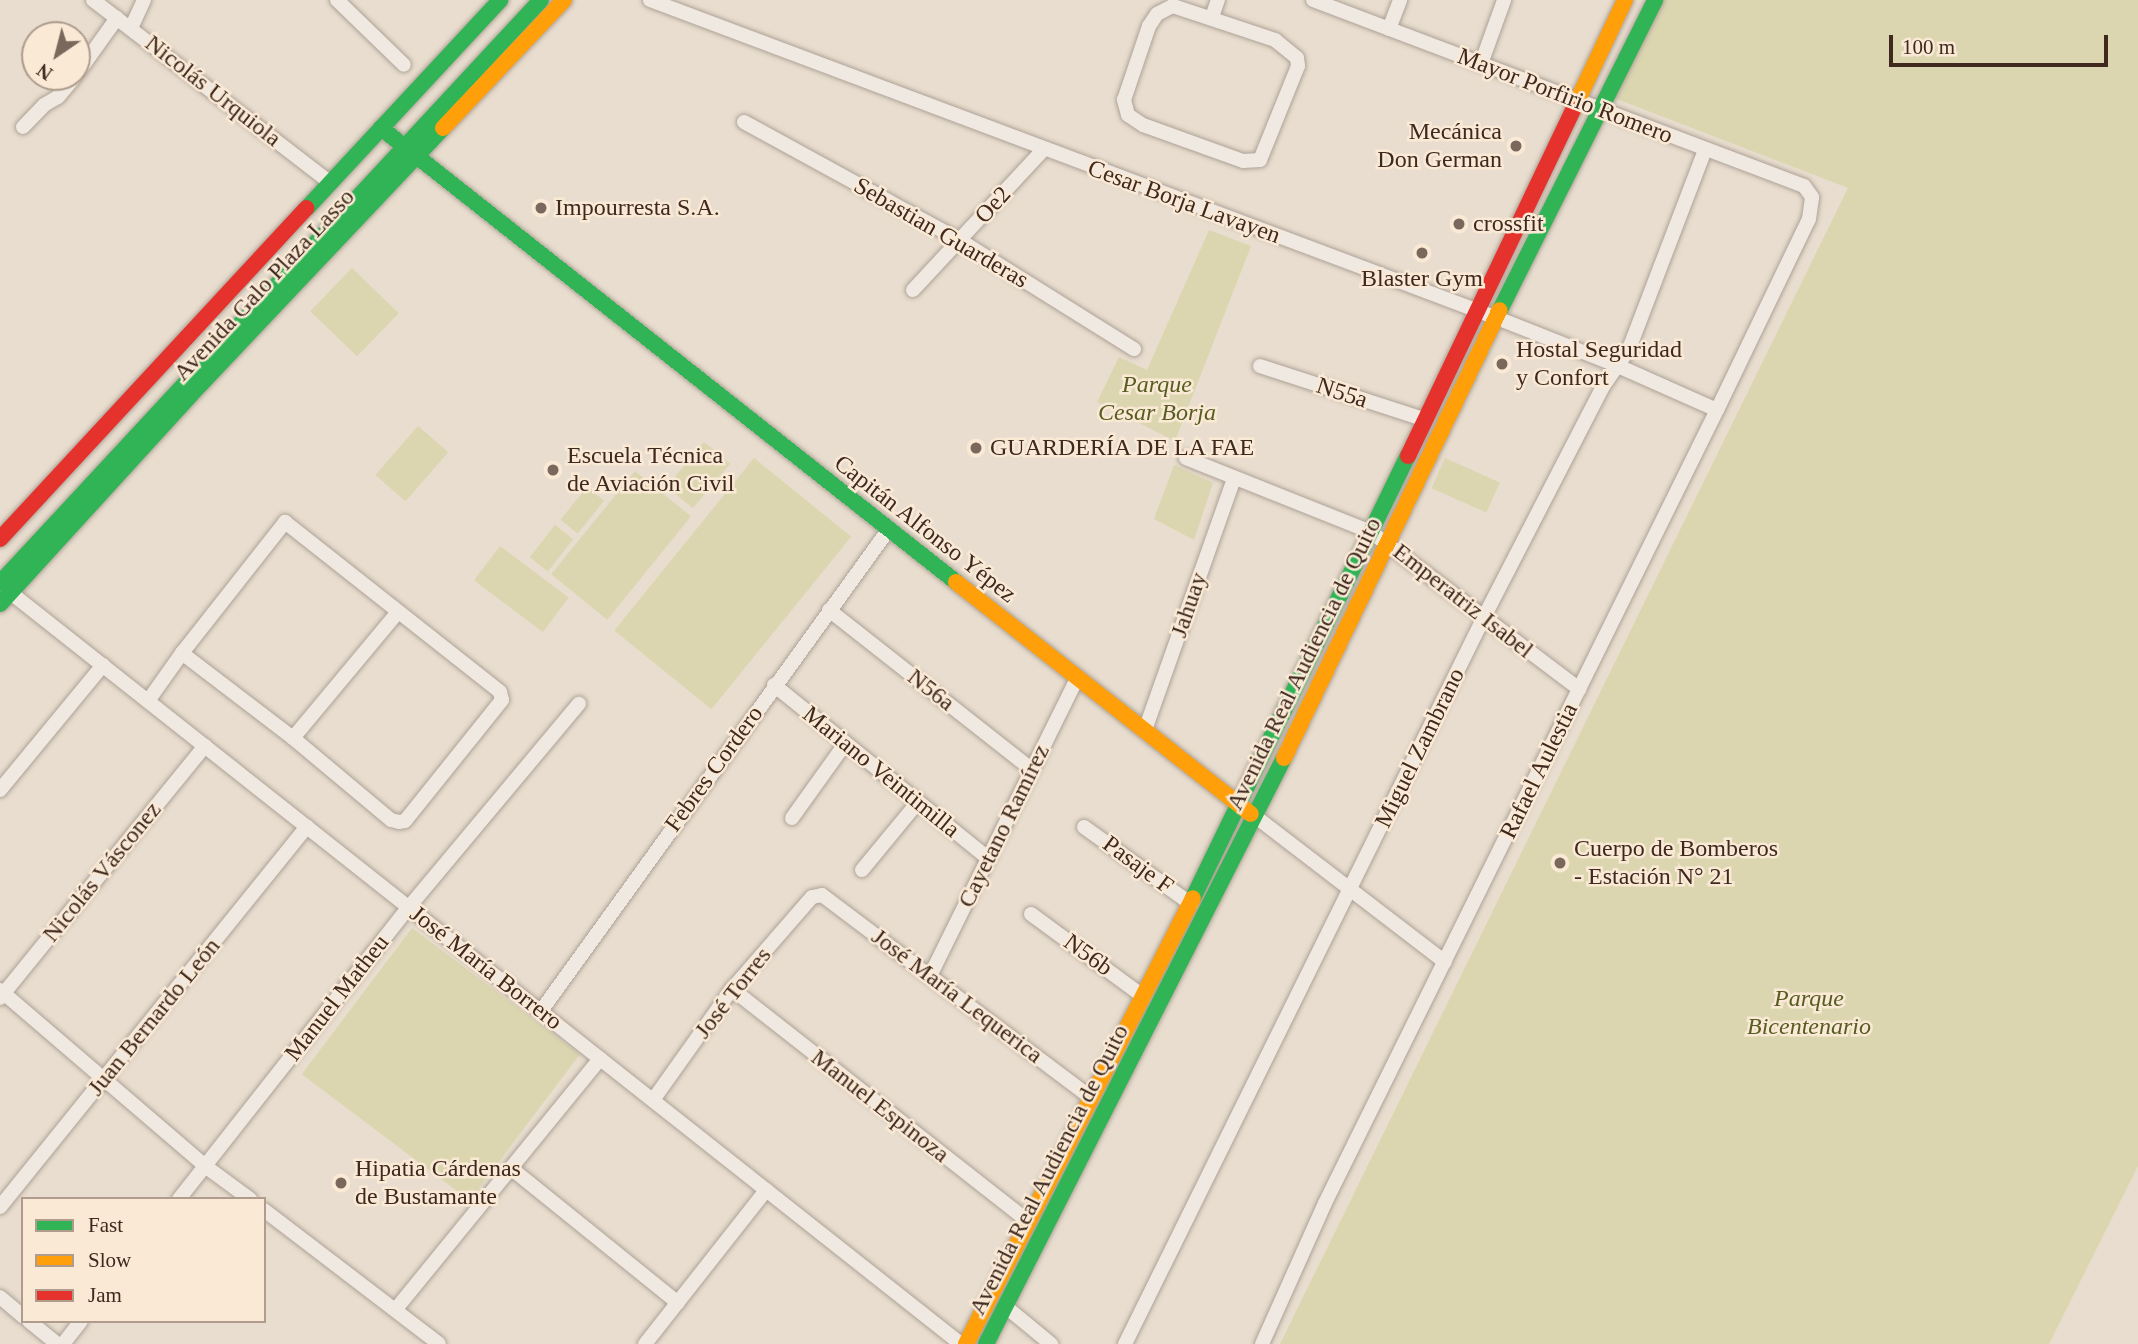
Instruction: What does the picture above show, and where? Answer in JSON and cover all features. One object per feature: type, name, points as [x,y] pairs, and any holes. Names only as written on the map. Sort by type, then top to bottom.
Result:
[{"type":"main road","name":"Avenida Galo Plaza Lasso","points":[[399,143],[500,0]]},
{"type":"main road","name":"Avenida Galo Plaza Lasso","points":[[4,593],[399,143],[520,0]]},
{"type":"main road","name":"Avenida Galo Plaza Lasso","points":[[0,566],[399,143],[541,0]]},
{"type":"main road","name":"Avenida Galo Plaza Lasso","points":[[0,539],[331,183],[399,143],[564,0]]},
{"type":"main road","name":"Avenida Real Audiencia de Quito","points":[[963,1344],[1029,1222],[1241,806],[1423,419],[1625,0]]},
{"type":"main road","name":"Avenida Real Audiencia de Quito","points":[[986,1344],[1256,817],[1497,318],[1655,0]]},
{"type":"main road","name":"Capitán Alfonso Yépez","points":[[399,143],[1256,817]]},
{"type":"street","name":"Nicolás Urquiola","points":[[93,0],[331,183]]},
{"type":"street","points":[[131,28],[144,0]]},
{"type":"street","points":[[337,0],[404,65]]},
{"type":"street","name":"Cesar Borja Lavayen","points":[[650,0],[1043,150],[1497,318],[1618,366],[1717,410]]},
{"type":"street","points":[[1212,17],[1218,0]]},
{"type":"street","name":"Mayor Porfirio Romero","points":[[1313,0],[1804,186],[1812,197]]},
{"type":"street","points":[[1389,29],[1400,0]]},
{"type":"street","points":[[1482,64],[1504,0]]},
{"type":"street","points":[[1173,6],[1212,17],[1275,40],[1297,58],[1298,66],[1270,141],[1263,156],[1255,162],[1244,161],[1133,121],[1125,109],[1124,100],[1131,77],[1157,15],[1173,6]]},
{"type":"street","points":[[91,54],[117,18]]},
{"type":"street","points":[[23,127],[44,105],[63,91]]},
{"type":"street","name":"Sebastian Guarderas","points":[[744,122],[961,241],[1134,349]]},
{"type":"street","name":"Oe2","points":[[913,290],[1043,150]]},
{"type":"street","name":"Miguel Zambrano","points":[[1125,1344],[1483,620],[1604,385],[1629,349],[1705,150]]},
{"type":"street","name":"Rafael Aulestia","points":[[1262,1344],[1325,1203],[1809,219],[1812,197]]},
{"type":"street","name":"N55a","points":[[1260,366],[1423,419]]},
{"type":"street","name":"Emperatriz Isabel","points":[[1186,458],[1371,532],[1388,542],[1483,620],[1579,689]]},
{"type":"street","name":"Jahuay","points":[[1145,730],[1234,479]]},
{"type":"street","points":[[148,701],[182,653],[285,522],[290,523],[502,696],[405,821],[391,820],[293,738],[182,653]]},
{"type":"street","name":"Febres Cordero","points":[[541,1012],[774,685],[890,529]]},
{"type":"street","name":"José María Borrero","points":[[4,593],[103,665],[963,1344]]},
{"type":"street","name":"N56a","points":[[829,610],[1032,770]]},
{"type":"street","points":[[293,738],[398,612]]},
{"type":"street","points":[[0,790],[103,665]]},
{"type":"street","name":"Cayetano Ramírez","points":[[930,974],[1078,677]]},
{"type":"street","name":"Mariano Veintimilla","points":[[774,685],[988,858]]},
{"type":"street","name":"Manuel Matheu","points":[[181,1197],[409,907],[579,704]]},
{"type":"street","points":[[792,818],[845,744]]},
{"type":"street","name":"Nicolás Vásconez","points":[[1,994],[205,746]]},
{"type":"street","points":[[862,870],[918,802]]},
{"type":"street","name":"Capitán Alfonso Yépez","points":[[1256,817],[1444,962]]},
{"type":"street","name":"Juan Bernardo León","points":[[0,1207],[307,827]]},
{"type":"street","name":"Pasaje F","points":[[1084,827],[1191,904]]},
{"type":"street","name":"José María Lequerica","points":[[822,895],[1091,1098]]},
{"type":"street","name":"José Torres","points":[[653,1100],[732,989],[812,897],[822,895]]},
{"type":"street","name":"N56b","points":[[1031,914],[1144,997]]},
{"type":"street","name":"Manuel Espinoza","points":[[732,989],[1029,1222]]},
{"type":"street","points":[[1,994],[205,1166],[247,1197]]},
{"type":"street","points":[[396,1309],[600,1059]]},
{"type":"street","points":[[512,1169],[678,1303]]},
{"type":"street","points":[[645,1344],[766,1190]]},
{"type":"street","points":[[266,1212],[439,1344]]},
{"type":"street","points":[[0,1297],[21,1314]]},
{"type":"street","points":[[1005,1306],[1051,1344]]},
{"type":"street","points":[[31,1323],[57,1344]]},
{"type":"street","points":[[63,1344],[79,1323]]},
{"type":"green space","name":"Parque Bicentenario","points":[[1655,0],[2138,0],[2138,1166],[2049,1344],[1280,1344],[1848,188],[1614,98]]},
{"type":"green space","name":"Parque Cesar Borja","points":[[1209,230],[1251,246],[1175,441],[1097,402],[1119,357],[1147,370]]},
{"type":"green space","points":[[352,268],[399,313],[357,356],[310,311]]},
{"type":"green space","points":[[418,426],[448,452],[406,501],[375,475]]},
{"type":"green space","points":[[704,442],[730,464],[693,508],[667,486]]},
{"type":"green space","points":[[754,458],[851,537],[711,709],[614,631]]},
{"type":"green space","points":[[1445,458],[1500,482],[1486,513],[1432,488]]},
{"type":"green space","points":[[1174,465],[1213,483],[1194,540],[1154,519]]},
{"type":"green space","points":[[635,471],[691,516],[607,620],[551,574]]},
{"type":"green space","points":[[587,487],[604,501],[578,533],[561,520]]},
{"type":"green space","points":[[555,525],[573,539],[548,571],[530,557]]},
{"type":"green space","points":[[500,546],[569,598],[543,632],[474,580]]},
{"type":"green space","points":[[412,928],[580,1054],[470,1201],[302,1074]]},
{"type":"traffic: fast","points":[[307,208],[500,0]]},
{"type":"traffic: fast","points":[[0,583],[541,0]]},
{"type":"traffic: fast","points":[[1500,310],[1655,0]]},
{"type":"traffic: fast","points":[[381,128],[956,582]]},
{"type":"traffic: fast","points":[[0,604],[201,384],[443,128]]},
{"type":"traffic: fast","points":[[1193,898],[1408,456]]},
{"type":"traffic: fast","points":[[986,1344],[1284,758]]},
{"type":"traffic: slow","points":[[443,128],[564,0]]},
{"type":"traffic: slow","points":[[1573,110],[1625,0]]},
{"type":"traffic: slow","points":[[1284,758],[1500,310]]},
{"type":"traffic: slow","points":[[956,582],[1251,814]]},
{"type":"traffic: slow","points":[[966,1344],[1193,898]]},
{"type":"traffic: jam","points":[[1408,456],[1573,110]]},
{"type":"traffic: jam","points":[[0,539],[307,208]]},
{"type":"place","name":"Mecánica Don German","points":[[1516,146]]},
{"type":"place","name":"Impourresta S.A.","points":[[541,208]]},
{"type":"place","name":"crossfit","points":[[1459,224]]},
{"type":"place","name":"Blaster Gym","points":[[1422,253]]},
{"type":"place","name":"Hostal Seguridad y Confort","points":[[1502,364]]},
{"type":"place","name":"GUARDERÍA DE LA FAE","points":[[976,448]]},
{"type":"place","name":"Escuela Técnica de Aviación Civil","points":[[553,470]]},
{"type":"place","name":"Cuerpo de Bomberos - Estación N° 21","points":[[1560,863]]},
{"type":"place","name":"Hipatia Cárdenas de Bustamante","points":[[341,1183]]}]
